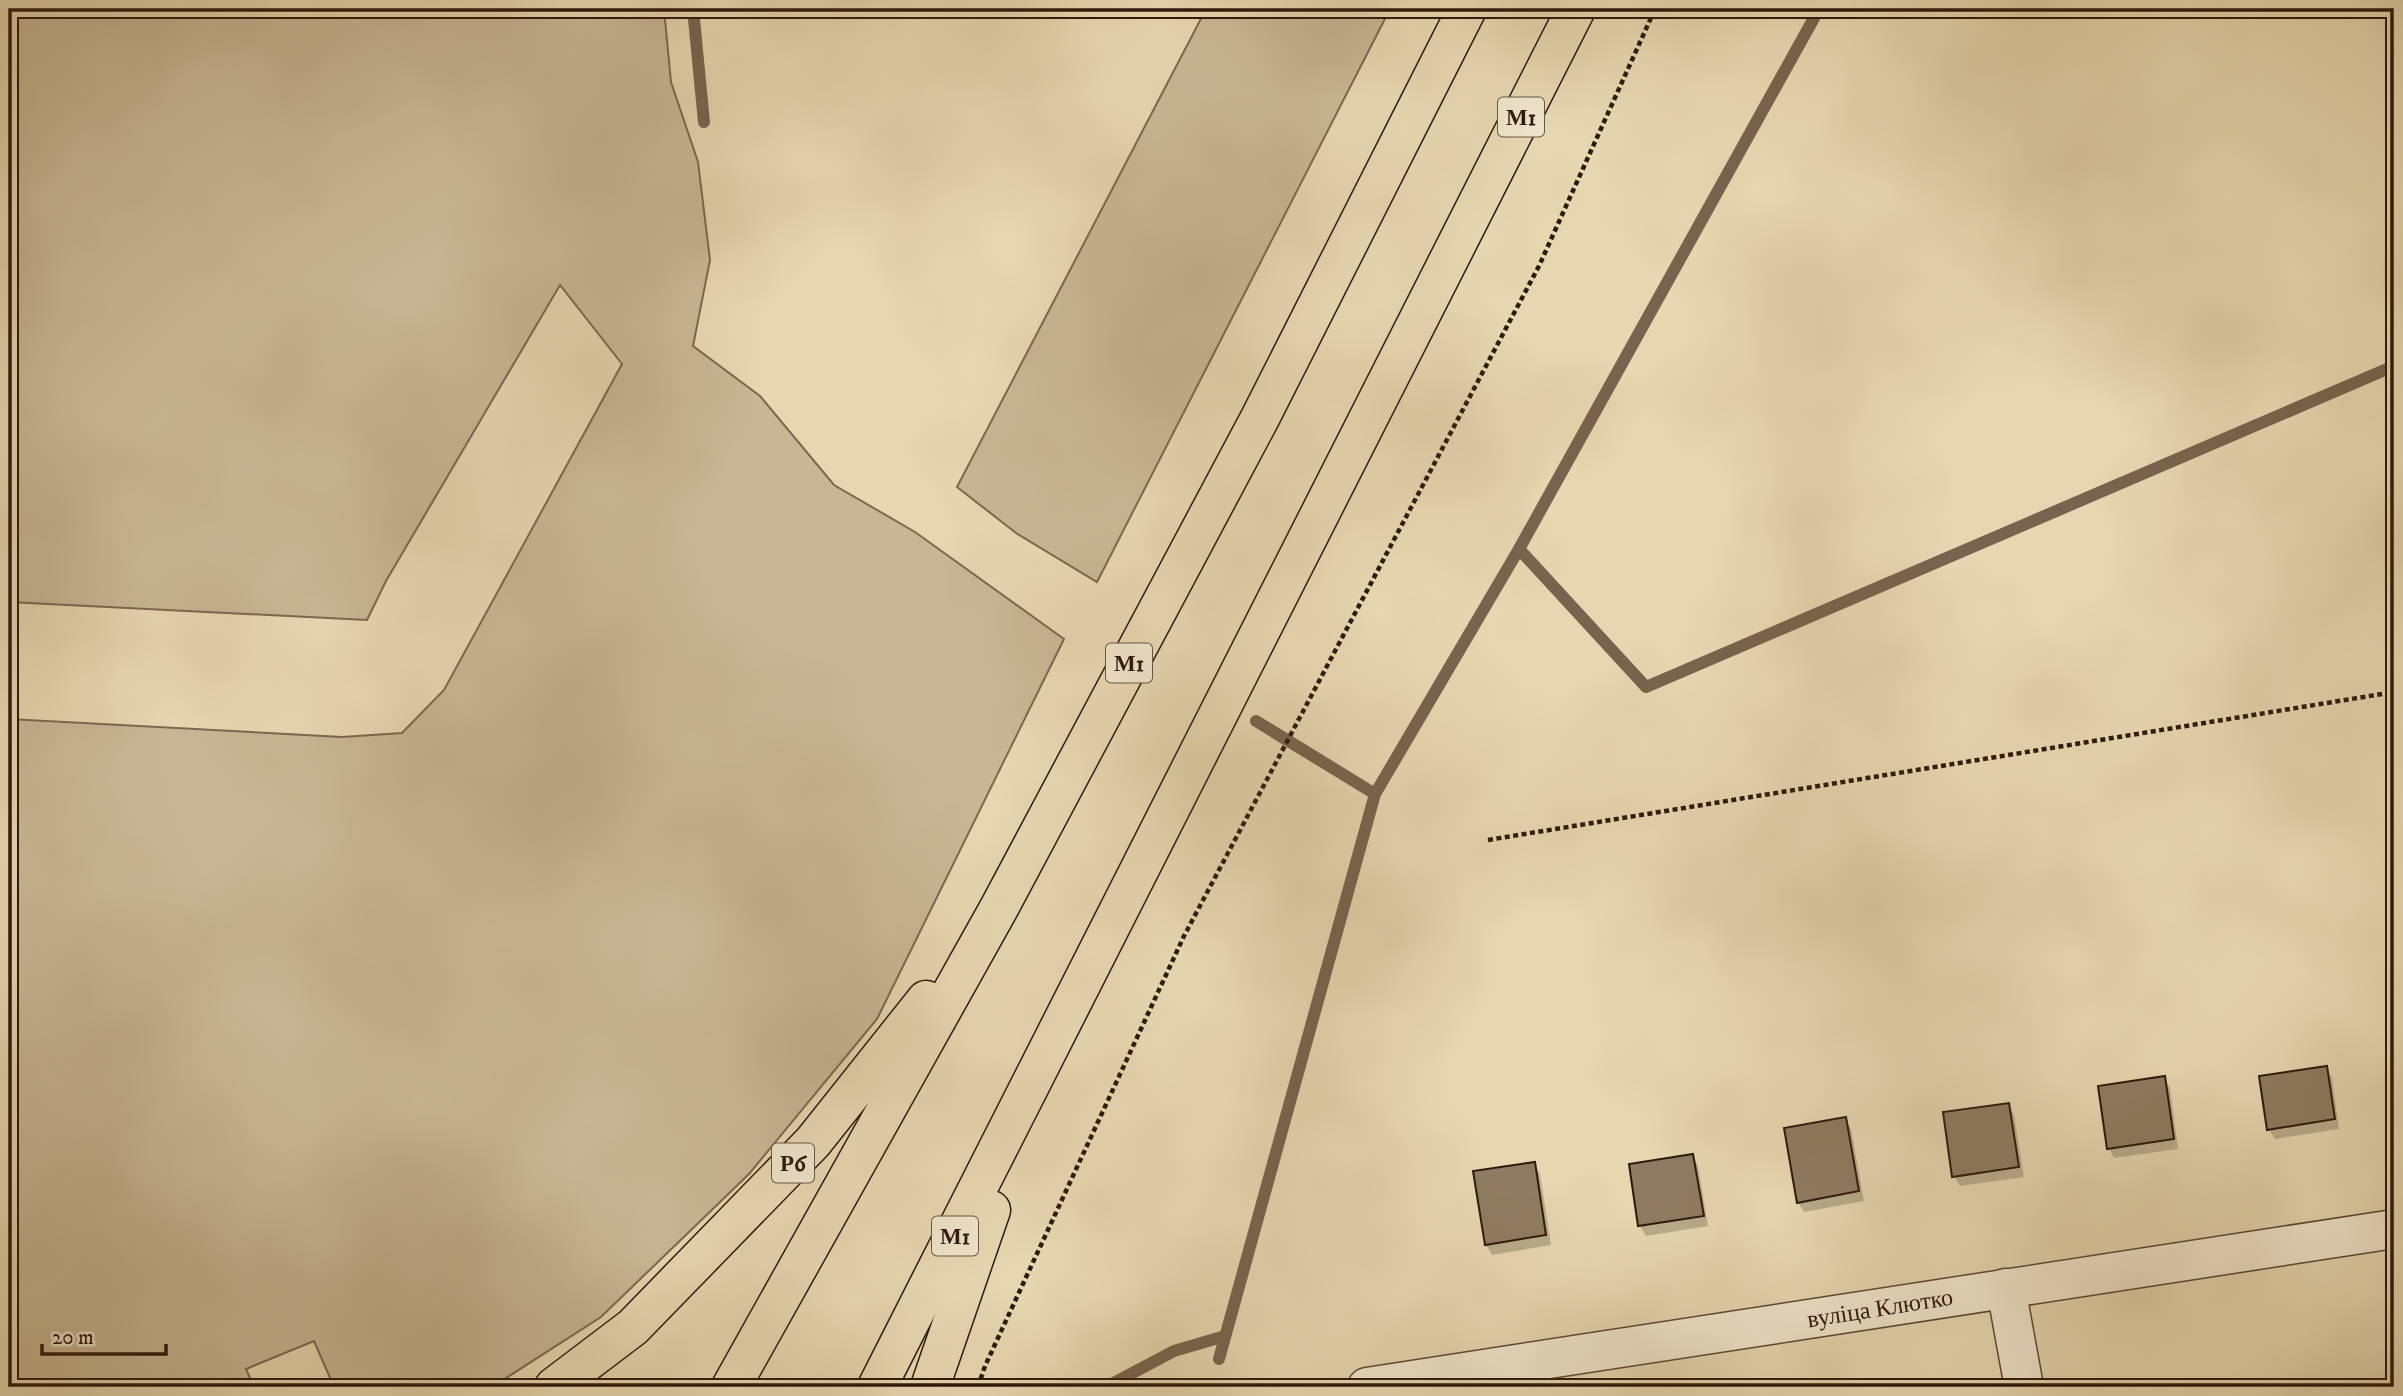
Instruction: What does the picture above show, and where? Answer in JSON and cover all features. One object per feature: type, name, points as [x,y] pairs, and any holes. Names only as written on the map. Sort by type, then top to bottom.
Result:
[{"type":"highway","name":"М1","points":[[731,1387],[999,908],[1266,406],[1467,9]]},
{"type":"highway","name":"М1","points":[[877,1387],[1033,1085],[1576,9]]},
{"type":"highway","name":"Р6","points":[[554,1387],[633,1327],[813,1142],[999,908]]},
{"type":"highway","points":[[930,1387],[1033,1085]]},
{"type":"street","name":"вуліца Клютко","points":[[1367,1387],[2394,1229]]},
{"type":"street","points":[[2006,1288],[2024,1387]]},
{"type":"path","points":[[978,1387],[985,1366],[1184,936],[1539,266],[1655,9]]},
{"type":"path","points":[[1488,840],[2394,692]]},
{"type":"shaded area","points":[[9,9],[664,9],[671,82],[698,162],[710,260],[693,346],[760,396],[834,485],[915,532],[1064,639],[877,1019],[749,1174],[601,1317],[492,1387],[334,1387],[314,1341],[246,1369],[254,1387],[9,1387],[9,719],[342,737],[402,733],[444,690],[622,364],[560,285],[386,581],[367,620],[9,602]]},
{"type":"shaded area","points":[[1206,9],[1390,9],[1097,582],[1016,533],[957,487]]},
{"type":"building","points":[[2327,1066],[2335,1119],[2267,1130],[2259,1076]]},
{"type":"building","points":[[2165,1076],[2174,1139],[2107,1149],[2098,1086]]},
{"type":"building","points":[[2009,1103],[2019,1167],[1952,1177],[1943,1112]]},
{"type":"building","points":[[1846,1117],[1859,1191],[1797,1203],[1784,1128]]},
{"type":"building","points":[[1693,1154],[1704,1216],[1638,1226],[1629,1164]]},
{"type":"building","points":[[1535,1162],[1546,1235],[1485,1245],[1473,1171]]},
{"type":"waterway","points":[[693,9],[704,122]]},
{"type":"waterway","points":[[1219,1359],[1375,794],[1519,549],[1819,9]]},
{"type":"waterway","points":[[1519,549],[1646,687],[2394,366]]},
{"type":"waterway","points":[[1256,721],[1375,794]]},
{"type":"waterway","points":[[1106,1387],[1174,1351],[1225,1336]]}]
